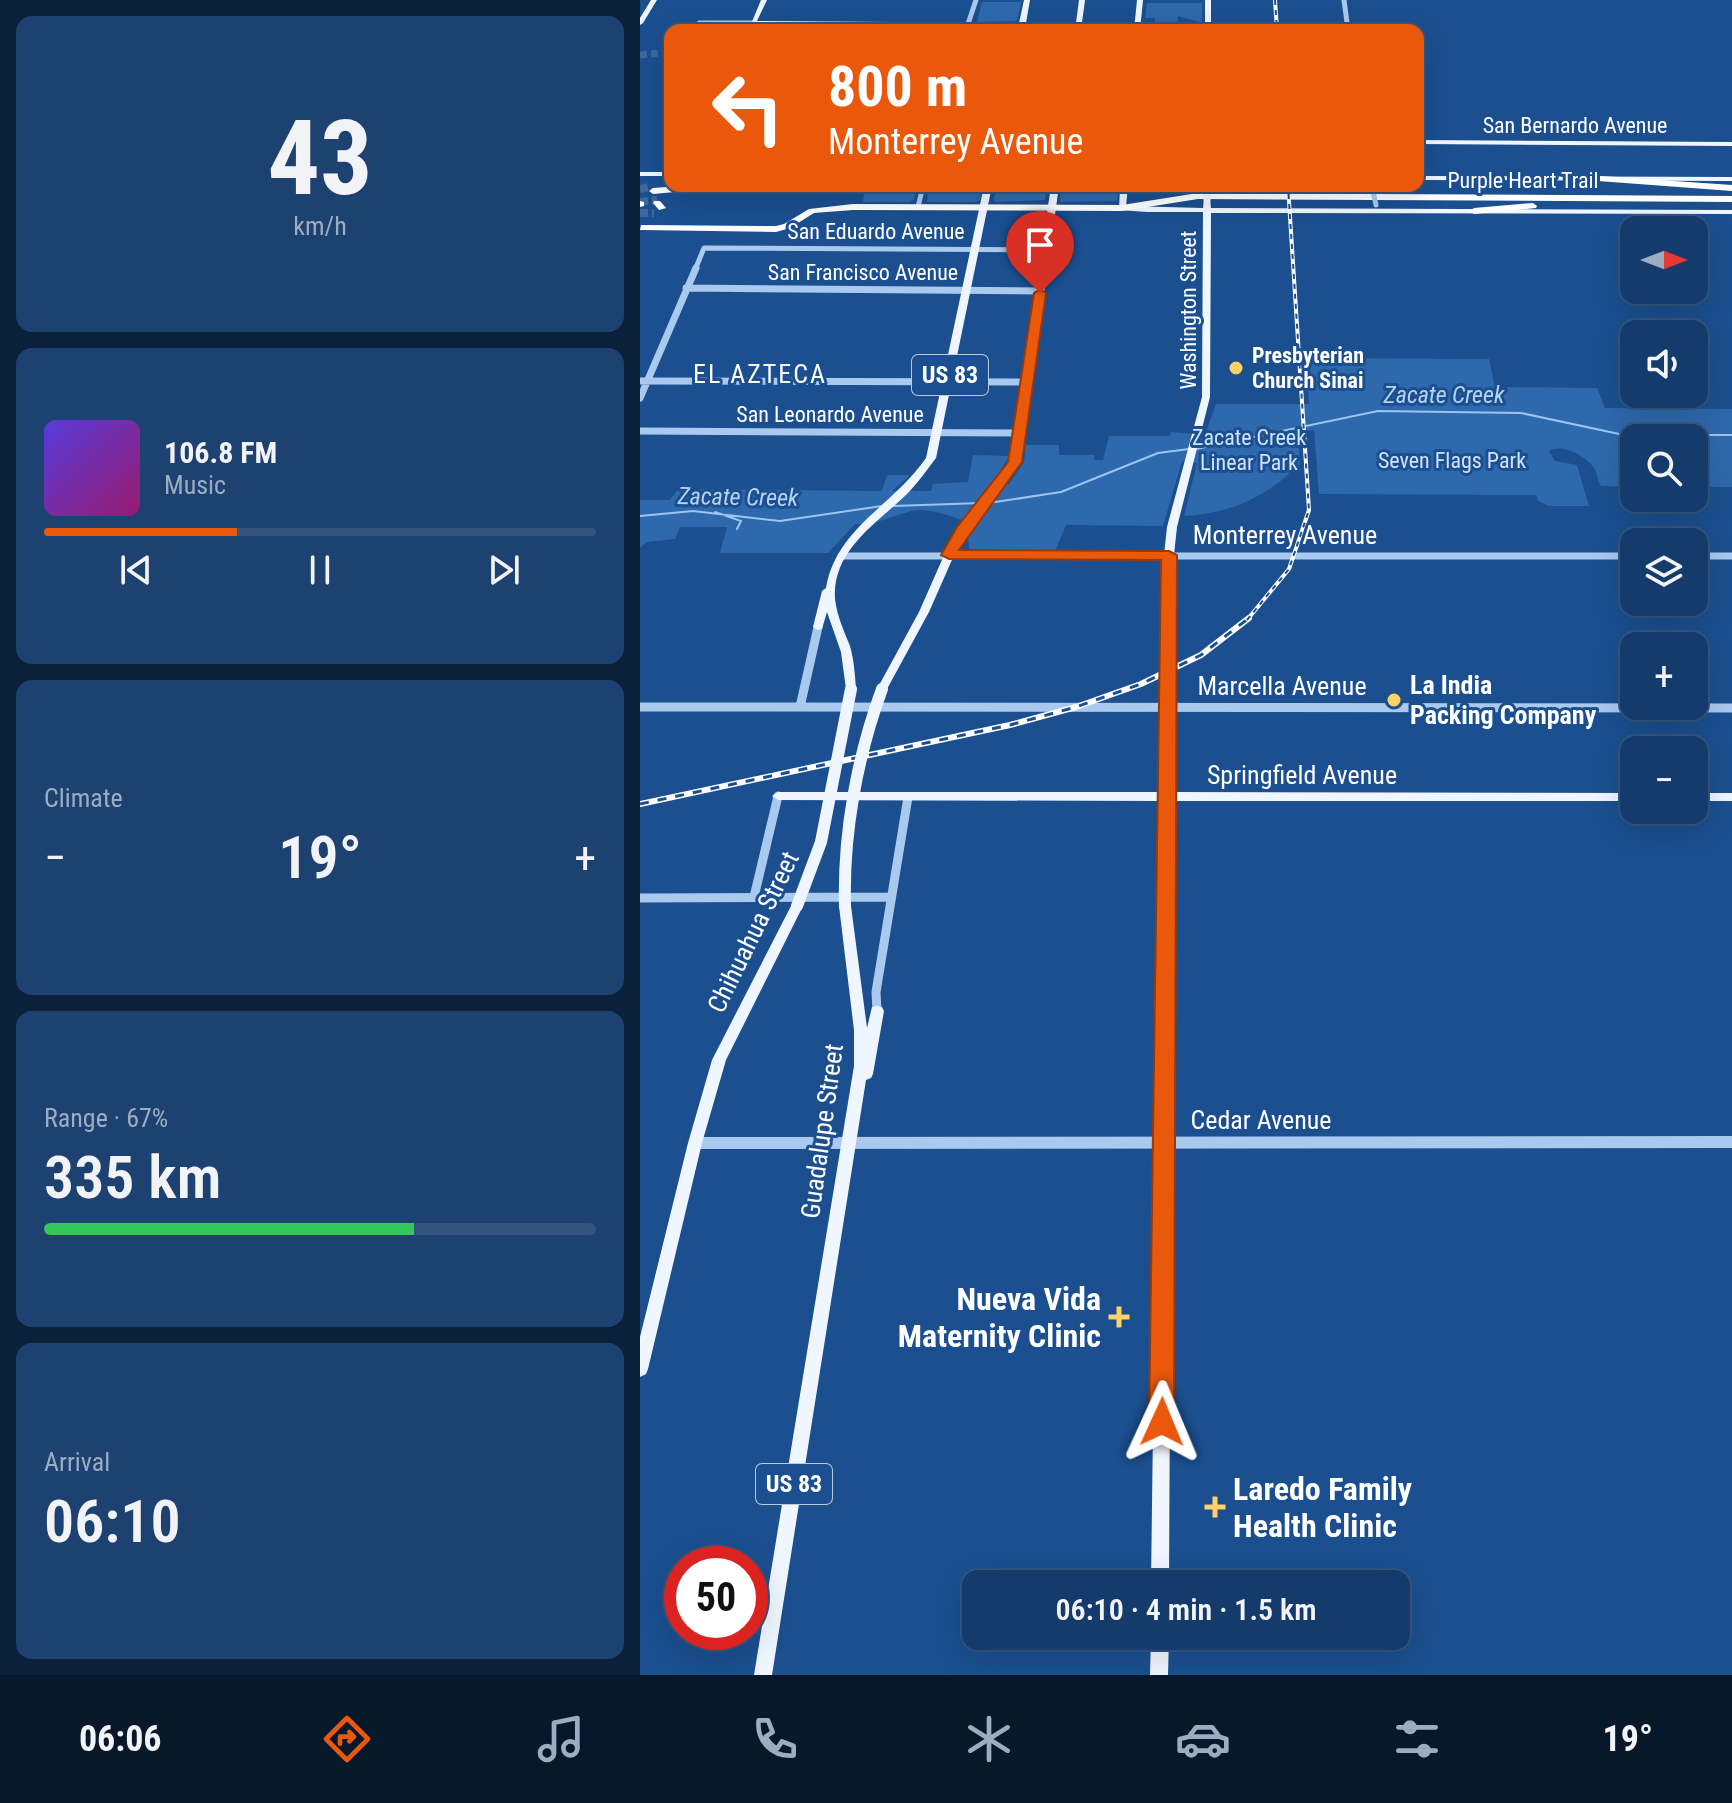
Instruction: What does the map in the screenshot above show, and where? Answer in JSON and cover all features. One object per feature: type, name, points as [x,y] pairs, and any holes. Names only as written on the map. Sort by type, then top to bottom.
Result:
[{"type":"highway","points":[[1601,179],[1732,193]]},
{"type":"highway","name":"Purple Heart Trail","points":[[1424,191],[1732,193]]},
{"type":"highway","points":[[653,210],[664,192]]},
{"type":"highway","points":[[653,210],[689,192]]},
{"type":"highway","name":"Purple Heart Trail","points":[[653,210],[776,229],[812,211],[844,209],[1122,208],[1198,196],[1699,199],[1732,193]]},
{"type":"highway","points":[[1474,211],[1699,199]]},
{"type":"main road","points":[[641,20],[654,0]]},
{"type":"main road","points":[[764,0],[753,23],[806,24]]},
{"type":"main road","points":[[1022,24],[1027,0]]},
{"type":"main road","points":[[1079,24],[1082,0]]},
{"type":"main road","points":[[1138,24],[1140,0]]},
{"type":"main road","points":[[1208,0],[1208,24]]},
{"type":"main road","name":"San Bernardo Avenue","points":[[1424,142],[1732,144]]},
{"type":"main road","points":[[640,174],[664,174]]},
{"type":"main road","points":[[1424,178],[1732,179]]},
{"type":"main road","name":"US 83","points":[[938,433],[987,192]]},
{"type":"main road","points":[[1052,207],[1054,192]]},
{"type":"main road","points":[[1123,192],[1122,208],[1732,212]]},
{"type":"main road","name":"Washington Street","points":[[1160,1570],[1169,555],[1172,527],[1207,383],[1207,192]]},
{"type":"main road","name":"US 83","points":[[1021,433],[1052,207]]},
{"type":"main road","name":"Chihuahua Street","points":[[640,1369],[695,1143],[733,1027],[797,906],[821,842],[851,689],[846,652],[831,605],[832,577],[841,556],[865,525],[928,464],[938,433]]},
{"type":"main road","name":"Guadalupe Street","points":[[763,1675],[861,1066],[861,1030],[845,906],[847,846],[882,689],[968,522],[1002,483],[1015,462],[1021,433]]},
{"type":"main road","points":[[818,627],[832,577]]},
{"type":"main road","name":"Springfield Avenue","points":[[778,796],[1620,797]]},
{"type":"main road","points":[[1708,797],[1732,797]]},
{"type":"main road","points":[[854,1112],[868,1067],[877,1011]]},
{"type":"main road","points":[[1159,1675],[1160,1650]]},
{"type":"street","points":[[968,24],[976,0]]},
{"type":"street","points":[[1344,0],[1347,24]]},
{"type":"street","points":[[699,24],[753,23]]},
{"type":"street","points":[[918,207],[922,192]]},
{"type":"street","points":[[1373,192],[1376,208]]},
{"type":"street","name":"San Eduardo Avenue","points":[[686,288],[704,248],[1046,250]]},
{"type":"street","points":[[640,398],[644,381],[686,288]]},
{"type":"street","name":"San Francisco Avenue","points":[[686,288],[1040,291]]},
{"type":"street","points":[[644,381],[1028,382]]},
{"type":"street","name":"San Leonardo Avenue","points":[[640,431],[1021,433]]},
{"type":"street","name":"Monterrey Avenue","points":[[841,556],[1620,556]]},
{"type":"street","points":[[1708,556],[1732,556]]},
{"type":"street","points":[[800,707],[818,627]]},
{"type":"street","name":"Marcella Avenue","points":[[640,707],[1732,708]]},
{"type":"street","name":"Chihuahua Street","points":[[754,897],[778,796]]},
{"type":"street","points":[[877,1011],[876,992],[908,797]]},
{"type":"street","points":[[640,898],[891,897]]},
{"type":"street","name":"Cedar Avenue","points":[[695,1143],[1732,1142]]},
{"type":"green space","points":[[982,2],[1021,2],[1017,21],[977,22]]},
{"type":"green space","points":[[1147,3],[1202,3],[1202,24],[1178,16],[1177,24],[1155,23],[1155,18],[1145,18]]},
{"type":"green space","points":[[864,192],[916,192],[914,200],[909,202],[863,202]]},
{"type":"green space","points":[[928,192],[982,192],[980,200],[976,202],[927,202]]},
{"type":"green space","points":[[996,192],[1046,192],[1045,200],[993,200]]},
{"type":"green space","points":[[1060,192],[1118,192],[1117,201],[1060,202]]},
{"type":"green space","name":"Zacate Creek Linear Park","points":[[1306,358],[1489,359],[1495,387],[1597,388],[1605,408],[1732,409],[1732,487],[1708,487],[1708,424],[1620,424],[1620,487],[1601,486],[1594,468],[1580,455],[1560,449],[1549,451],[1555,461],[1577,465],[1589,506],[1549,506],[1538,501],[1536,495],[1319,494],[1314,430],[1298,432],[1300,464],[1274,486],[1247,502],[1184,516],[1197,463],[1182,461],[1163,526],[1066,525],[1055,551],[969,549],[968,537],[976,524],[920,510],[877,522],[855,524],[828,553],[720,553],[727,527],[680,527],[675,539],[647,542],[640,548],[640,500],[670,500],[678,489],[882,491],[887,475],[910,475],[892,491],[931,491],[933,484],[968,482],[973,455],[1009,456],[994,482],[1009,484],[1024,462],[1026,445],[1059,445],[1059,455],[1094,455],[1094,460],[1103,460],[1109,436],[1170,436],[1171,432],[1205,435],[1216,404],[1309,404]]},
{"type":"waterway","name":"Zacate Creek","points":[[1196,449],[1378,411],[1521,413],[1624,435],[1732,435]]},
{"type":"waterway","name":"Zacate Creek","points":[[989,503],[1061,492],[1158,453],[1189,449]]},
{"type":"waterway","name":"Zacate Creek","points":[[893,506],[982,503]]},
{"type":"waterway","name":"Zacate Creek","points":[[722,514],[780,521],[882,506]]},
{"type":"waterway","name":"Zacate Creek","points":[[640,516],[693,511],[722,514]]},
{"type":"waterway","name":"Zacate Creek","points":[[715,512],[722,514]]},
{"type":"waterway","name":"Zacate Creek","points":[[722,514],[741,521],[737,529]]},
{"type":"tunnel","points":[[640,55],[664,53]]},
{"type":"tunnel","points":[[640,189],[649,187]]},
{"type":"tunnel","points":[[640,202],[657,200]]},
{"type":"tunnel","points":[[640,213],[654,213]]},
{"type":"railway","points":[[1275,0],[1277,24]]},
{"type":"railway","points":[[1248,619],[1289,569],[1309,510],[1288,192]]},
{"type":"railway","points":[[640,804],[1010,725],[1076,707],[1141,684],[1201,655],[1248,619]]},
{"type":"place","name":"Presbyterian Church Sinai","points":[[1236,368]]},
{"type":"place","name":"La India Packing Company","points":[[1394,700]]},
{"type":"place","name":"Nueva Vida Maternity Clinic","points":[[1119,1317]]},
{"type":"place","name":"Laredo Family Health Clinic","points":[[1215,1507]]},
{"type":"district","name":"EL AZTECA","points":[[760,374]]},
{"type":"route","points":[[1040,293],[1015,462],[1002,483],[962,530],[949,555],[1169,555],[1162,1422]]},
{"type":"park label","name":"Seven Flags Park","points":[[1452,460]]}]
